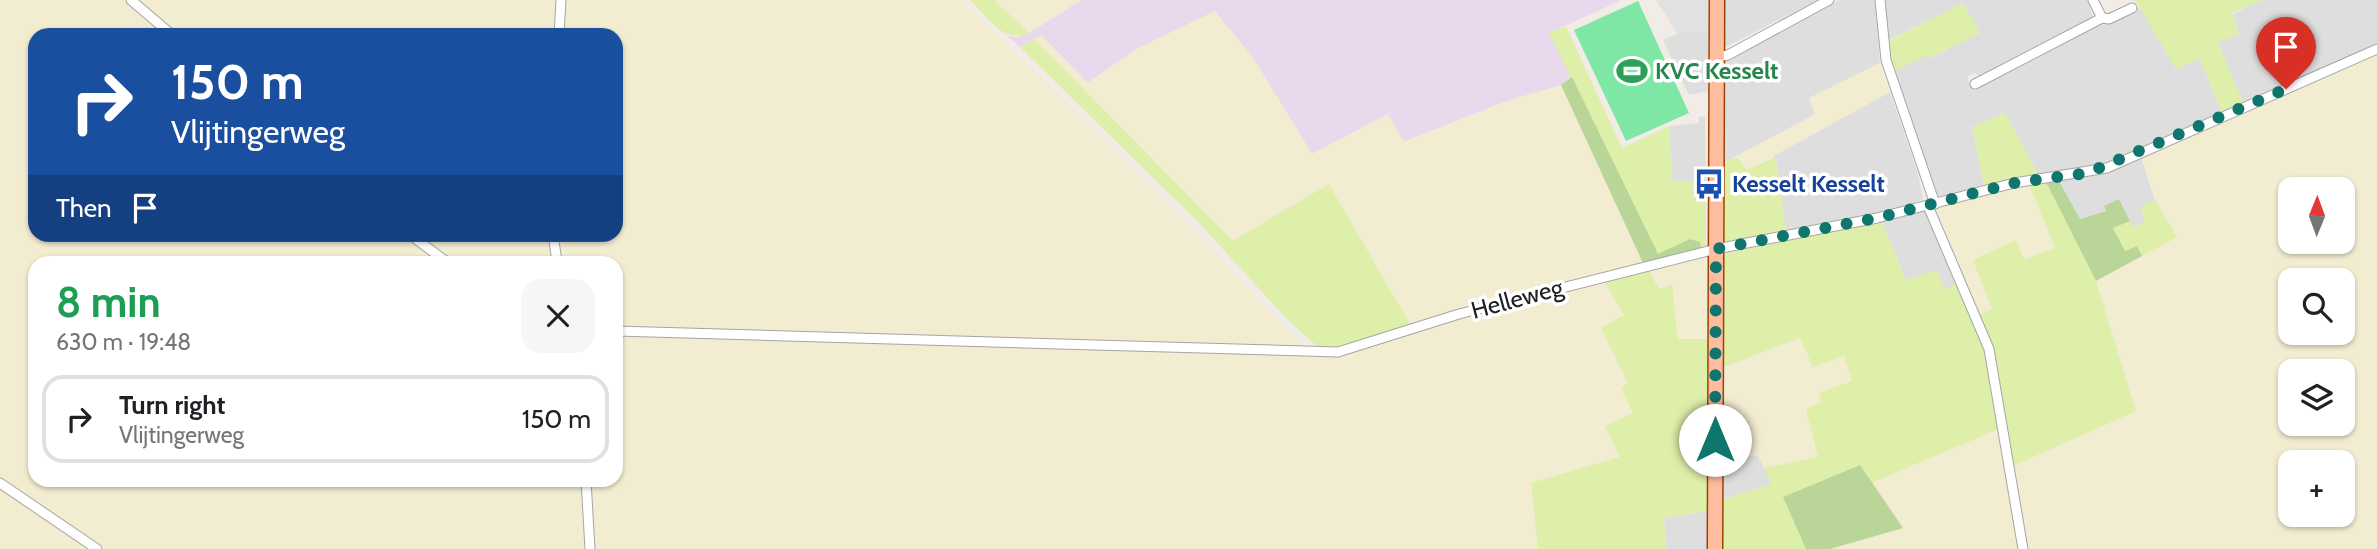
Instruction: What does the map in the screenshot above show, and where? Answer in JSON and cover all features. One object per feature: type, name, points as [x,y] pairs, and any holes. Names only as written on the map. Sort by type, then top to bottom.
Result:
[{"type":"main road","points":[[1715,549],[1717,0]]},
{"type":"street","points":[[131,0],[164,28]]},
{"type":"street","points":[[559,28],[561,0]]},
{"type":"street","points":[[1717,57],[1728,55],[1829,0]]},
{"type":"street","points":[[1880,0],[1886,60],[1932,205],[1989,349],[2023,549]]},
{"type":"street","points":[[2093,0],[2102,18]]},
{"type":"street","points":[[1975,85],[2102,18],[2109,19],[2132,8]]},
{"type":"street","name":"Helleweg","points":[[623,331],[1319,353],[1357,348],[1459,314],[1716,249],[1932,205],[2014,183],[2072,176],[2106,168],[2377,49]]},
{"type":"street","points":[[419,242],[439,256]]},
{"type":"street","points":[[0,483],[97,549]]},
{"type":"street","points":[[586,487],[590,549]]},
{"type":"shaded area","points":[[0,0],[126,0],[160,28],[28,28],[28,242],[413,242],[433,256],[28,256],[28,487],[583,487],[587,549],[102,549],[0,479]]},
{"type":"shaded area","points":[[134,0],[558,0],[556,28],[168,28]]},
{"type":"shaded area","points":[[564,0],[962,0],[1182,219],[1308,351],[623,329],[623,256],[558,256],[556,242],[623,242],[623,28],[562,28]]},
{"type":"shaded area","points":[[994,0],[1081,0],[1029,33]]},
{"type":"shaded area","points":[[1081,0],[1622,0],[1549,33],[1572,77],[1561,85],[1507,101],[1403,142],[1388,114],[1312,154],[1252,56],[1138,48],[1087,83],[1042,36],[1020,47],[1007,36],[1018,37],[1029,33]]},
{"type":"shaded area","points":[[1656,0],[1708,0],[1708,33],[1677,33]]},
{"type":"shaded area","points":[[1724,0],[1817,0],[1724,48]]},
{"type":"shaded area","points":[[1839,0],[1875,0],[1880,63],[1810,98],[1816,114],[1723,163],[1725,62]]},
{"type":"shaded area","points":[[1885,0],[2088,0],[2093,18],[1980,78],[1975,73],[1967,77],[1974,91],[2101,23],[2103,25],[2142,6],[2176,69],[2200,59],[2222,112],[2097,166],[2039,176],[2004,113],[1972,127],[1984,185],[1939,196],[1934,190],[1893,71],[1928,54],[1930,58],[1980,33],[1962,4],[1887,41]]},
{"type":"shaded area","points":[[2262,0],[2377,0],[2377,45],[2243,103],[2218,43],[2239,33],[2232,14]]},
{"type":"shaded area","points":[[1215,11],[1252,56],[1312,154],[1388,114],[1404,142],[1507,101],[1561,85],[1643,263],[1477,305],[1411,326],[1329,184],[1233,242],[1034,39],[1042,36],[1088,83],[1138,48]]},
{"type":"shaded area","points":[[1681,32],[1708,33],[1708,91],[1689,95],[1663,40]]},
{"type":"shaded area","points":[[2377,52],[2377,549],[2026,549],[2013,466],[2136,411],[2096,281],[2176,237],[2155,200],[2141,157]]},
{"type":"shaded area","points":[[1880,63],[1890,92],[1747,171],[1737,157],[1815,114],[1809,98]]},
{"type":"shaded area","points":[[1890,92],[1918,174],[1923,199],[1905,207],[1786,231],[1776,160],[1772,155]]},
{"type":"shaded area","points":[[1705,116],[1706,181],[1672,181],[1669,126],[1699,123],[1699,117]]},
{"type":"shaded area","points":[[2141,157],[2155,200],[2141,207],[2146,222],[2133,228],[2119,199],[2106,211],[2080,219],[2059,181],[2103,172]]},
{"type":"shaded area","points":[[2029,184],[2055,248],[2024,260],[2016,240],[1992,309],[1979,315],[1936,207]]},
{"type":"shaded area","points":[[1927,209],[1959,282],[1945,290],[1906,280],[1881,220]]},
{"type":"shaded area","points":[[422,242],[552,242],[554,256],[443,256]]},
{"type":"shaded area","points":[[1701,255],[1710,258],[1709,339],[1677,340],[1672,286],[1660,289],[1647,268]]},
{"type":"shaded area","points":[[1604,280],[1625,315],[1601,328],[1628,384],[1621,389],[1633,413],[1620,458],[1531,483],[1538,549],[592,549],[589,487],[623,487],[623,333],[1335,356],[1495,307]]},
{"type":"shaded area","points":[[1800,338],[1844,356],[1852,381],[1819,393],[1822,402],[1818,457],[1764,468],[1758,455],[1722,458],[1723,367]]},
{"type":"shaded area","points":[[2001,428],[2022,549],[1830,549],[1903,528],[1871,483]]},
{"type":"shaded area","points":[[1758,455],[1773,484],[1721,500],[1722,458]]},
{"type":"shaded area","points":[[0,487],[90,549],[0,549]]},
{"type":"shaded area","points":[[1708,511],[1708,549],[1666,549],[1664,518]]},
{"type":"green space","points":[[970,0],[994,0],[1029,33],[1011,35],[1003,32]]},
{"type":"green space","points":[[2135,0],[2262,0],[2232,13],[2239,33],[2218,43],[2243,103],[2222,112],[2200,59],[2176,69]]},
{"type":"green space","name":"KVC Kesselt","points":[[1638,1],[1689,113],[1626,141],[1574,30]]},
{"type":"green space","points":[[1963,3],[1980,33],[1929,58],[1928,55],[1893,71],[1887,42]]},
{"type":"green space","points":[[1566,26],[1622,148],[1669,126],[1672,181],[1706,181],[1706,246],[1701,248],[1700,242],[1690,239],[1658,255],[1549,33]]},
{"type":"green space","points":[[1034,39],[1233,241],[1329,184],[1411,326],[1350,347],[1321,350],[1287,319],[1198,222],[1020,47]]},
{"type":"green space","points":[[1572,77],[1658,254],[1690,239],[1700,242],[1701,248],[1643,263],[1561,85]]},
{"type":"green space","points":[[2005,113],[2039,176],[1984,185],[1972,127]]},
{"type":"green space","points":[[1737,157],[1747,170],[1774,158],[1776,160],[1786,231],[1727,243],[1723,240],[1723,163]]},
{"type":"green space","points":[[2059,181],[2080,219],[2106,211],[2104,206],[2119,199],[2130,221],[2113,228],[2125,251],[2137,246],[2142,256],[2096,281],[2046,182]]},
{"type":"green space","points":[[2046,182],[2096,281],[2136,411],[2013,466],[1979,315],[1992,309],[1973,260],[2016,240],[2024,260],[2055,248],[2029,184]]},
{"type":"green space","points":[[2155,200],[2177,237],[2142,256],[2137,246],[2125,251],[2113,228],[2130,221],[2133,228],[2145,222],[2140,207]]},
{"type":"green space","points":[[1881,220],[1906,280],[1937,270],[1945,290],[1959,282],[1984,344],[2001,428],[1871,483],[1860,465],[1783,497],[1806,549],[1721,549],[1721,500],[1772,484],[1764,468],[1818,457],[1806,409],[1822,402],[1819,393],[1852,381],[1844,356],[1813,367],[1800,338],[1723,367],[1723,254]]},
{"type":"green space","points":[[1647,268],[1659,289],[1672,285],[1678,339],[1709,339],[1708,511],[1664,518],[1666,549],[1538,549],[1531,483],[1620,457],[1605,426],[1633,413],[1621,388],[1628,383],[1601,328],[1624,315],[1604,280]]},
{"type":"green space","points":[[1860,465],[1903,528],[1830,549],[1806,549],[1783,497]]},
{"type":"place","name":"KVC Kesselt","points":[[1632,71]]},
{"type":"place","name":"Kesselt Kesselt","points":[[1709,184]]},
{"type":"route","points":[[1715,440],[1716,249],[1877,218],[2014,183],[2072,176],[2106,168],[2286,89]]}]
